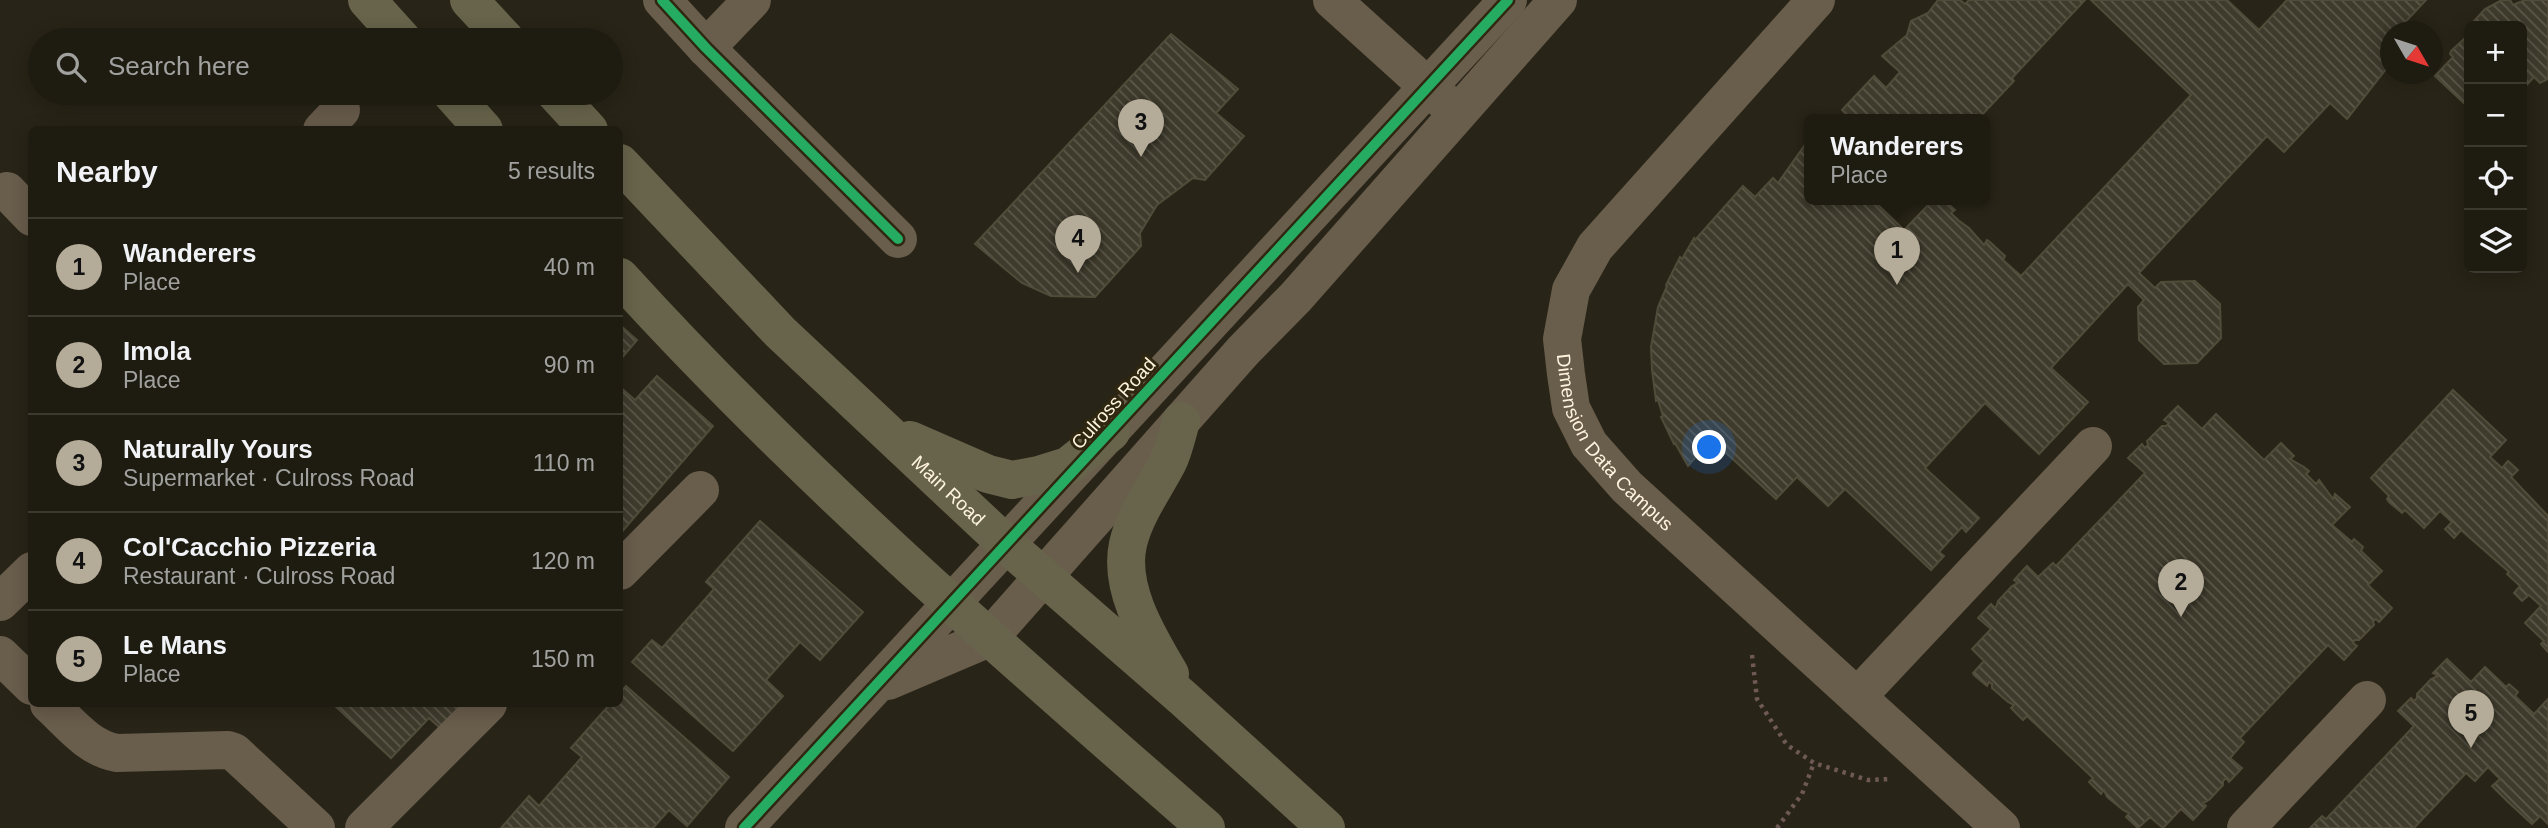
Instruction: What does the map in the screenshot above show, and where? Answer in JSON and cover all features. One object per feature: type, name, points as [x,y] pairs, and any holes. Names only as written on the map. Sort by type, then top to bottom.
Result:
[{"type":"main road","points":[[367,0],[392,28]]},
{"type":"main road","points":[[469,0],[495,28]]},
{"type":"main road","points":[[462,105],[480,126]]},
{"type":"main road","points":[[566,105],[585,126]]},
{"type":"main road","name":"Main Road","points":[[623,166],[780,332],[1006,544],[1184,699],[1326,828]]},
{"type":"main road","points":[[623,280],[777,442],[950,604],[1206,828]]},
{"type":"main road","points":[[1181,421],[1170,459],[1138,516],[1128,546],[1128,558],[1134,603],[1143,627],[1184,699]]},
{"type":"main road","points":[[880,425],[978,470],[1013,480],[1068,466],[1111,432]]},
{"type":"street","points":[[662,0],[706,48],[898,239]]},
{"type":"street","points":[[706,48],[752,0]]},
{"type":"street","points":[[1332,0],[1458,112]]},
{"type":"street","name":"Culross Road","points":[[744,828],[1508,0]]},
{"type":"street","name":"Culross Road","points":[[876,686],[989,638],[1181,421],[1296,297],[1558,0]]},
{"type":"street","name":"Dimension Data Campus","points":[[1816,0],[1595,247],[1571,289],[1562,340],[1571,408],[1589,444],[1627,486],[2001,828]]},
{"type":"street","points":[[1857,697],[2093,446]]},
{"type":"street","points":[[623,569],[700,491]]},
{"type":"street","points":[[0,602],[28,574]]},
{"type":"street","points":[[0,655],[28,682]]},
{"type":"street","points":[[2246,828],[2367,700]]},
{"type":"street","points":[[52,707],[90,743],[104,751],[234,752],[316,828]]},
{"type":"street","points":[[364,828],[485,707]]},
{"type":"path","points":[[1769,615],[1752,654],[1757,699],[1787,745],[1814,764],[1868,780],[1906,778],[1926,759]]},
{"type":"path","points":[[1777,828],[1802,794],[1814,764]]},
{"type":"building","points":[[1938,0],[1960,0],[1965,4],[1969,0],[2085,0],[2012,78],[2014,81],[1983,114],[1846,114],[1842,110],[1874,76],[1886,88],[1900,72],[1882,56],[1907,35],[1911,21],[1928,13]]},
{"type":"building","points":[[2091,0],[2227,0],[2259,30],[2287,0],[2426,0],[2406,21],[2380,21],[2380,77],[2347,119],[2330,103],[2284,152],[2267,136],[2139,273],[2155,288],[2161,282],[2195,281],[2220,304],[2221,338],[2197,363],[2164,364],[2139,340],[2138,307],[2144,300],[2128,284],[2051,368],[2088,402],[2039,454],[1985,403],[1925,468],[1979,518],[1966,532],[1962,527],[1939,552],[1944,556],[1931,570],[1845,489],[1828,506],[1797,477],[1776,499],[1711,439],[1688,466],[1661,417],[1663,416],[1658,400],[1656,401],[1651,347],[1658,307],[1680,257],[1682,259],[1694,238],[1695,240],[1743,186],[1755,197],[1773,178],[1778,183],[1804,146],[1804,205],[1878,205],[1904,230],[1928,205],[1950,205],[1955,210],[1951,213],[1958,220],[1984,245],[1987,240],[1990,242],[2005,256],[2003,260],[2021,276],[2191,95]]},
{"type":"building","points":[[2502,0],[2510,0],[2513,5],[2525,0],[2548,0],[2548,79],[2540,83],[2534,77],[2527,85],[2527,21],[2474,21],[2485,9]]},
{"type":"building","points":[[1171,34],[1238,89],[1216,113],[1244,136],[1205,180],[1193,178],[1157,205],[1140,233],[1141,246],[1095,297],[1051,296],[1022,283],[975,244]]},
{"type":"building","points":[[2464,39],[2464,103],[2443,84],[2443,68],[2453,57],[2451,51]]},
{"type":"building","points":[[623,328],[637,340],[623,356]]},
{"type":"building","points":[[657,376],[713,426],[623,531],[623,390],[635,400]]},
{"type":"building","points":[[2453,390],[2506,440],[2490,457],[2502,468],[2508,461],[2518,470],[2511,477],[2548,516],[2548,652],[2541,644],[2544,641],[2525,623],[2541,606],[2529,595],[2522,601],[2514,593],[2520,586],[2507,574],[2509,572],[2461,530],[2454,538],[2445,529],[2452,522],[2440,511],[2424,528],[2405,510],[2402,513],[2389,502],[2389,496],[2371,478]]},
{"type":"building","points":[[2178,406],[2202,429],[2216,414],[2264,460],[2281,443],[2294,456],[2290,459],[2309,471],[2306,474],[2316,484],[2319,480],[2333,499],[2335,494],[2350,507],[2332,525],[2352,542],[2354,539],[2363,547],[2361,551],[2382,571],[2368,585],[2392,608],[2379,622],[2376,619],[2373,621],[2374,625],[2359,640],[2355,640],[2353,643],[2357,646],[2344,660],[2328,645],[2240,738],[2244,742],[2230,758],[2242,768],[2229,782],[2226,778],[2223,781],[2223,785],[2203,803],[2206,806],[2193,820],[2181,809],[2163,828],[2150,817],[2138,828],[2126,817],[2129,813],[2107,797],[2104,790],[2101,794],[2089,782],[2093,778],[2027,716],[2023,720],[2011,708],[2014,705],[1992,688],[1992,684],[1989,682],[1987,686],[1974,675],[1984,661],[1972,649],[1991,629],[1978,618],[1991,604],[1995,608],[1998,601],[2018,583],[2014,580],[2025,568],[2027,566],[2038,577],[2053,563],[2056,566],[2145,473],[2128,458],[2142,444],[2145,448],[2148,445],[2147,441],[2162,426],[2169,423],[2164,420]]},
{"type":"building","points":[[760,521],[863,612],[820,660],[800,642],[766,680],[783,696],[733,751],[632,662],[652,640],[662,648],[714,589],[706,582]]},
{"type":"building","points":[[2447,659],[2471,682],[2485,667],[2506,687],[2509,684],[2518,692],[2515,696],[2534,714],[2548,699],[2548,824],[2540,816],[2532,824],[2507,801],[2492,786],[2500,779],[2488,767],[2475,781],[2466,773],[2414,828],[2310,828],[2322,816],[2326,819],[2414,726],[2398,711],[2411,698],[2414,701],[2431,679],[2438,676],[2433,673]]},
{"type":"building","points":[[626,686],[729,777],[687,826],[669,810],[653,828],[501,828],[529,796],[539,806],[582,757],[571,748],[607,707],[623,707],[623,690]]},
{"type":"building","points":[[336,707],[460,707],[440,728],[429,718],[391,758]]},
{"type":"cycle path","points":[[662,0],[706,48],[898,239]]},
{"type":"cycle path","points":[[744,828],[1508,0]]},
{"type":"place","name":"Naturally Yours","points":[[1141,157]]},
{"type":"place","name":"Col'Cacchio Pizzeria","points":[[1078,273]]},
{"type":"place","name":"Wanderers","points":[[1897,285]]},
{"type":"place","name":"Imola","points":[[2181,617]]},
{"type":"place","name":"Le Mans","points":[[2471,748]]}]
